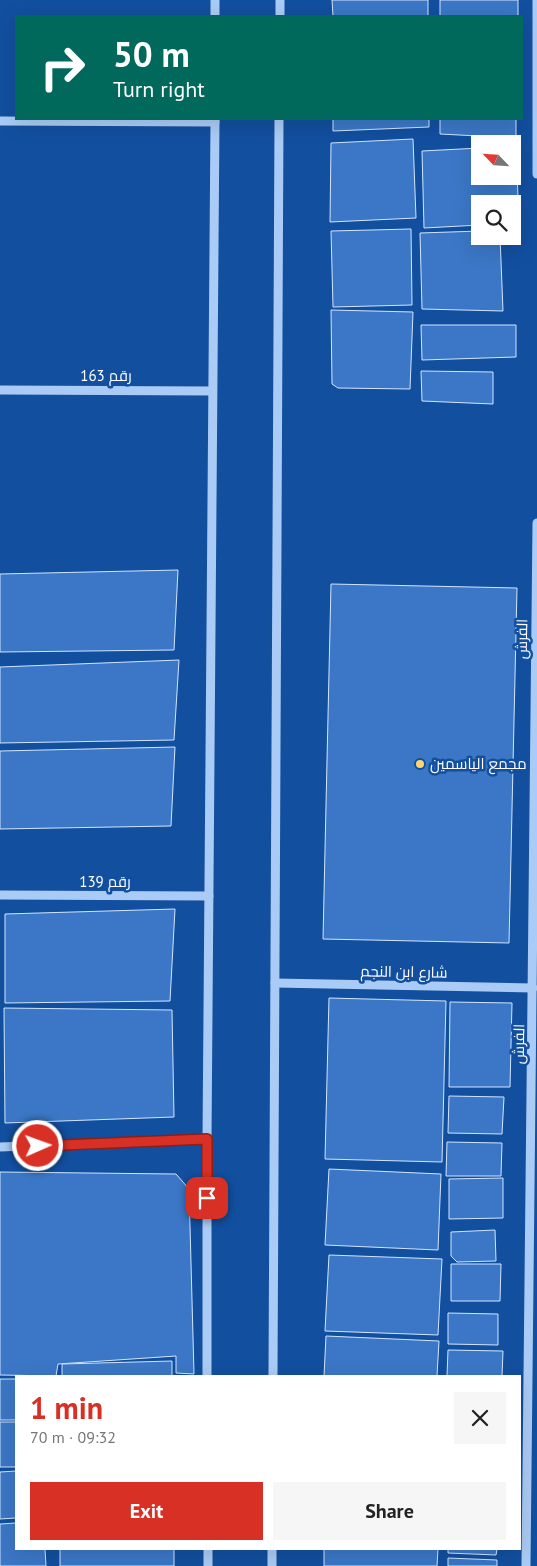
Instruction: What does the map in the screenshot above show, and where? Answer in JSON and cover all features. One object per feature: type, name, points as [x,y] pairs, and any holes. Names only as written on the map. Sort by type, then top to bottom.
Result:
[{"type":"street","points":[[215,15],[216,0]]},
{"type":"street","points":[[280,0],[280,15]]},
{"type":"street","points":[[537,0],[537,174]]},
{"type":"street","points":[[273,1375],[279,120]]},
{"type":"street","points":[[0,121],[215,121],[207,1139],[207,1375]]},
{"type":"street","name":"رقم 163","points":[[0,390],[212,391]]},
{"type":"street","name":"الفرش","points":[[526,1566],[535,926],[537,523]]},
{"type":"street","name":"رقم 139","points":[[0,895],[209,896]]},
{"type":"street","name":"شارع ابن النجم","points":[[275,983],[533,988]]},
{"type":"street","points":[[0,1147],[207,1139]]},
{"type":"street","points":[[208,1550],[208,1566]]},
{"type":"street","points":[[272,1550],[272,1566]]},
{"type":"building","points":[[332,0],[428,0],[428,15],[333,15]]},
{"type":"building","points":[[440,0],[518,0],[518,15],[440,15]]},
{"type":"building","points":[[333,120],[429,120],[429,127],[333,131]]},
{"type":"building","points":[[440,120],[516,120],[516,135],[440,134]]},
{"type":"building","points":[[413,139],[416,218],[330,222],[331,143]]},
{"type":"building","points":[[471,148],[471,185],[518,185],[518,195],[471,195],[471,225],[424,228],[422,151]]},
{"type":"building","points":[[411,229],[412,305],[333,307],[331,231]]},
{"type":"building","points":[[471,231],[471,245],[500,245],[503,311],[422,309],[420,233]]},
{"type":"building","points":[[331,310],[413,312],[410,389],[338,388],[332,384]]},
{"type":"building","points":[[421,325],[516,325],[516,357],[422,360]]},
{"type":"building","points":[[421,371],[493,372],[493,404],[422,401]]},
{"type":"building","points":[[178,570],[174,650],[0,652],[0,574]]},
{"type":"building","name":"مجمع الياسمين","points":[[331,584],[517,588],[509,943],[323,939]]},
{"type":"building","points":[[179,660],[174,740],[0,743],[0,667]]},
{"type":"building","points":[[175,747],[171,826],[0,829],[0,751]]},
{"type":"building","points":[[175,909],[170,1001],[5,1003],[5,914]]},
{"type":"building","points":[[329,998],[446,1001],[442,1162],[325,1159]]},
{"type":"building","points":[[450,1002],[512,1003],[510,1087],[449,1087]]},
{"type":"building","points":[[4,1008],[172,1010],[174,1117],[5,1123]]},
{"type":"building","points":[[449,1096],[504,1097],[502,1134],[448,1133]]},
{"type":"building","points":[[447,1142],[502,1143],[501,1176],[446,1176]]},
{"type":"building","points":[[329,1169],[441,1174],[438,1250],[325,1245]]},
{"type":"building","points":[[0,1172],[176,1174],[189,1189],[194,1374],[176,1373],[176,1356],[58,1364],[56,1375],[0,1375]]},
{"type":"building","points":[[503,1178],[503,1218],[449,1219],[449,1179]]},
{"type":"building","points":[[495,1230],[496,1261],[457,1262],[451,1256],[451,1232]]},
{"type":"building","points":[[329,1255],[442,1259],[438,1335],[325,1331]]},
{"type":"building","points":[[451,1264],[501,1264],[500,1301],[451,1301]]},
{"type":"building","points":[[448,1313],[498,1314],[498,1345],[448,1344]]},
{"type":"building","points":[[326,1336],[439,1341],[437,1375],[324,1375]]},
{"type":"building","points":[[448,1350],[503,1351],[502,1375],[447,1375]]},
{"type":"building","points":[[172,1361],[172,1375],[62,1375],[62,1364]]},
{"type":"building","points":[[0,1379],[15,1379],[15,1420],[0,1420]]},
{"type":"building","points":[[0,1422],[15,1422],[15,1467],[0,1467]]},
{"type":"building","points":[[15,1471],[15,1518],[0,1519],[0,1472]]},
{"type":"building","points":[[15,1523],[15,1550],[45,1550],[46,1566],[0,1566],[0,1524]]},
{"type":"building","points":[[60,1550],[174,1550],[174,1566],[60,1566]]},
{"type":"building","points":[[324,1550],[438,1550],[437,1566],[324,1566]]},
{"type":"building","points":[[448,1550],[497,1550],[496,1555],[448,1553]]},
{"type":"building","points":[[448,1558],[497,1560],[497,1566],[448,1566]]},
{"type":"place","name":"مجمع الياسمين","points":[[420,764]]},
{"type":"route","points":[[38,1146],[207,1139],[207,1198]]}]
